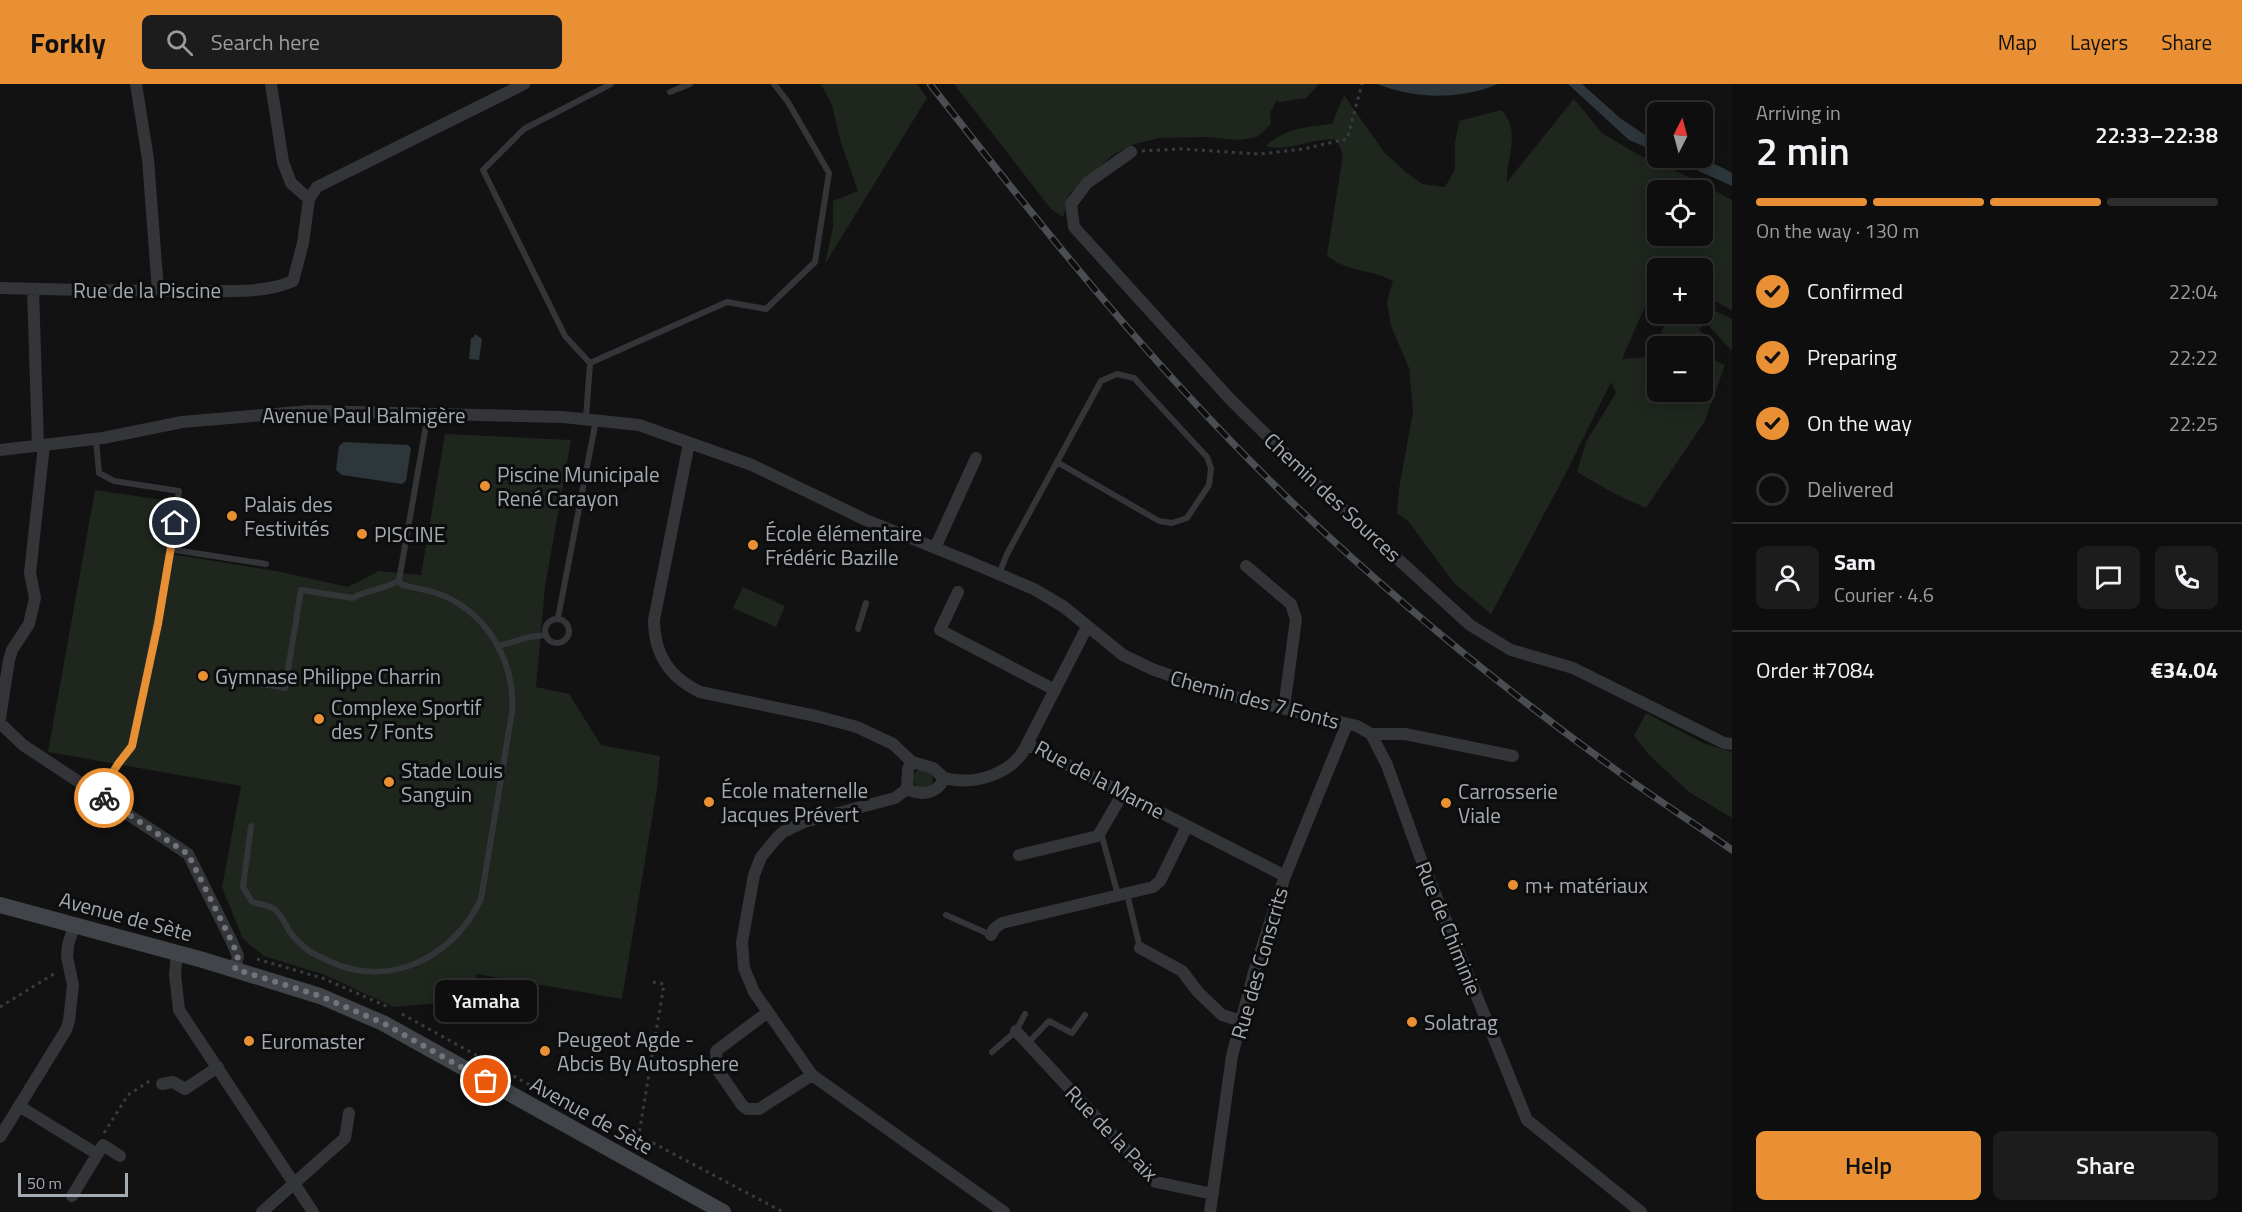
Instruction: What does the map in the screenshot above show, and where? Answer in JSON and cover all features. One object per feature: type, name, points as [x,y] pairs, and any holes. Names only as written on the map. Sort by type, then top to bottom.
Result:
[{"type":"main road","name":"Avenue de Sète","points":[[0,905],[235,969],[320,996],[383,1023],[723,1212]]},
{"type":"street","points":[[136,84],[148,159],[158,291]]},
{"type":"street","points":[[271,84],[283,162],[291,183],[309,199],[317,187],[524,84]]},
{"type":"street","name":"Chemin des Sources","points":[[1131,152],[1087,183],[1071,204],[1074,227],[1229,398],[1316,484],[1470,624],[1486,635],[1511,650],[1573,668],[1724,743],[1732,744]]},
{"type":"street","name":"Rue de la Piscine","points":[[0,288],[158,291],[263,290],[280,286],[293,280],[303,243],[309,199]]},
{"type":"street","points":[[0,718],[9,660],[12,650],[29,624],[35,598],[30,573],[41,445],[33,289]]},
{"type":"street","name":"Avenue Paul Balmigère","points":[[0,450],[96,439],[182,422],[310,411],[591,419]]},
{"type":"street","name":"Chemin des 7 Fonts","points":[[591,419],[639,425],[752,465],[866,520],[999,574],[1064,607],[1123,655],[1152,669],[1223,694],[1357,726],[1371,734],[1405,734],[1513,756]]},
{"type":"street","points":[[689,443],[654,620],[654,636],[664,664],[674,676],[699,692],[816,716],[857,728],[893,744],[912,762],[933,768],[944,778],[956,781],[966,781],[999,773],[1016,762],[1028,744]]},
{"type":"street","points":[[935,548],[976,458]]},
{"type":"street","points":[[1246,566],[1291,604],[1296,619],[1284,708]]},
{"type":"street","points":[[958,592],[940,630],[1055,690]]},
{"type":"street","name":"Rue de la Marne","points":[[1087,627],[1028,744],[1285,876]]},
{"type":"street","points":[[0,723],[23,745],[188,854],[238,956],[235,969]]},
{"type":"street","name":"Rue des Conscrits","points":[[1210,1212],[1228,1082],[1241,1021],[1285,876],[1347,724]]},
{"type":"street","name":"Rue de Chiminie","points":[[1371,734],[1387,765],[1419,854],[1527,1120],[1641,1212]]},
{"type":"street","points":[[907,789],[907,777],[912,762]]},
{"type":"street","points":[[907,789],[917,794],[927,793],[936,790],[944,778]]},
{"type":"street","points":[[907,789],[896,798],[814,819],[793,827],[775,840],[761,857],[751,884],[742,955],[748,980],[812,1075],[1004,1212]]},
{"type":"street","points":[[1019,855],[1098,836],[1122,793]]},
{"type":"street","points":[[991,935],[997,925],[1002,923],[1153,887],[1157,884],[1188,826]]},
{"type":"street","points":[[0,1137],[66,1030],[73,985],[68,945],[74,926]]},
{"type":"street","points":[[1140,948],[1182,971],[1198,992],[1222,1015],[1241,1021]]},
{"type":"street","points":[[177,953],[175,974],[179,1010],[313,1212]]},
{"type":"street","points":[[768,1012],[716,1051],[717,1069],[742,1105],[747,1109],[759,1109],[812,1075]]},
{"type":"street","name":"Rue de la Paix","points":[[1016,1031],[1156,1182],[1213,1194]]},
{"type":"street","points":[[162,1084],[173,1082],[185,1089],[218,1067]]},
{"type":"street","points":[[19,1106],[100,1150],[120,1156]]},
{"type":"street","points":[[262,1212],[345,1138],[349,1113]]},
{"type":"street","points":[[72,1196],[100,1150]]},
{"type":"lane","points":[[558,618],[591,419],[590,363],[565,336],[483,170],[524,129],[610,84]]},
{"type":"lane","points":[[670,92],[690,84]]},
{"type":"lane","points":[[590,363],[727,302],[766,309],[815,261],[829,173],[788,102],[774,84]]},
{"type":"lane","points":[[999,574],[1007,554],[1101,381],[1118,374],[1134,378],[1208,457],[1211,468],[1209,485],[1187,518],[1172,523],[1159,521],[1057,462]]},
{"type":"lane","points":[[257,683],[285,688],[300,590],[353,598],[362,592],[394,584],[399,580],[429,413]]},
{"type":"lane","points":[[96,439],[99,473],[114,481],[179,491],[171,547],[132,746],[99,795]]},
{"type":"lane","points":[[171,547],[175,550],[266,564]]},
{"type":"lane","points":[[250,826],[243,887],[252,902],[274,908],[293,936],[311,952],[345,969],[365,973],[396,969],[427,959],[445,946],[474,914],[481,899],[513,701],[510,676],[499,646],[482,624],[454,601],[440,594],[402,585],[399,580]]},
{"type":"lane","points":[[858,629],[866,603]]},
{"type":"lane","points":[[558,618],[567,624],[569,630],[566,638],[556,643],[549,641],[544,628],[547,622],[558,618]]},
{"type":"lane","points":[[499,646],[545,635]]},
{"type":"lane","points":[[1101,833],[1140,948]]},
{"type":"lane","points":[[946,915],[991,935]]},
{"type":"lane","points":[[992,1053],[1016,1031],[1025,1014]]},
{"type":"lane","points":[[1028,1044],[1049,1022],[1072,1033],[1085,1015]]},
{"type":"path","points":[[1131,152],[1181,148],[1260,154],[1303,149],[1347,139],[1362,84]]},
{"type":"path","points":[[0,1007],[69,965]]},
{"type":"path","points":[[652,982],[664,984],[637,1146],[653,1143],[783,1212]]},
{"type":"path","points":[[100,1150],[102,1137],[128,1095],[153,1079],[162,1084]]},
{"type":"shaded area","points":[[821,84],[917,84],[927,98],[825,264],[833,227],[833,201],[858,191],[841,143],[832,105]]},
{"type":"shaded area","points":[[954,84],[1319,84],[1306,98],[1280,102],[1277,100],[1270,113],[1271,124],[1257,137],[1238,140],[1206,137],[1159,138],[1135,144],[1114,154],[1070,193],[1063,217],[1051,209]]},
{"type":"shaded area","points":[[1377,84],[1498,84],[1468,93],[1438,96],[1407,93]]},
{"type":"shaded area","points":[[1568,84],[1582,84],[1620,118],[1647,136],[1647,148],[1629,140]]},
{"type":"shaded area","points":[[1344,95],[1384,152],[1407,173],[1422,184],[1445,187],[1455,169],[1455,143],[1459,121],[1501,110],[1511,127],[1512,135],[1507,182],[1574,99],[1602,133],[1647,158],[1647,168],[1668,168],[1695,180],[1647,180],[1647,246],[1713,246],[1713,190],[1732,200],[1732,310],[1713,300],[1713,258],[1647,258],[1647,302],[1622,359],[1647,357],[1647,402],[1712,402],[1705,421],[1646,508],[1613,493],[1577,472],[1586,442],[1616,393],[1611,382],[1566,473],[1491,614],[1454,583],[1409,522],[1397,513],[1413,411],[1409,368],[1391,326],[1387,301],[1393,281],[1377,274],[1342,265],[1327,255],[1343,155],[1337,140],[1283,148],[1266,146],[1281,135],[1332,124]]},
{"type":"shaded area","points":[[1713,164],[1716,165],[1732,173],[1732,186],[1692,168],[1713,168]]},
{"type":"shaded area","points":[[1713,310],[1732,319],[1732,351],[1707,324],[1713,324]]},
{"type":"shaded area","points":[[1664,324],[1704,324],[1699,330],[1707,336],[1660,336]]},
{"type":"shaded area","points":[[475,334],[482,339],[479,360],[469,359],[471,338]]},
{"type":"shaded area","points":[[1713,359],[1725,365],[1713,399]]},
{"type":"shaded area","name":"Complexe Sportif des 7 Fonts","points":[[445,434],[571,440],[545,587],[536,687],[569,694],[601,745],[660,756],[657,789],[622,999],[477,974],[470,1000],[394,1007],[325,975],[264,956],[243,939],[222,887],[241,786],[48,752],[95,490],[176,502],[165,553],[276,571],[348,587],[379,571],[421,575]]},
{"type":"shaded area","points":[[344,442],[408,445],[411,448],[406,481],[402,484],[342,475],[336,470],[339,446]]},
{"type":"shaded area","points":[[743,587],[785,606],[776,627],[733,608]]},
{"type":"shaded area","points":[[1646,713],[1705,744],[1732,752],[1732,818],[1689,792],[1649,755],[1634,736]]},
{"type":"shaded area","points":[[923,769],[930,772],[933,779],[930,786],[923,789],[916,786],[913,779],[916,772]]},
{"type":"railway","points":[[930,84],[1061,249],[1151,355],[1198,407],[1297,507],[1373,577],[1533,709],[1645,791],[1732,850]]},
{"type":"way so far","points":[[104,798],[188,854],[238,956],[235,969],[320,996],[383,1023],[486,1081]]},
{"type":"place","name":"Piscine Municipale René Carayon","points":[[485,486]]},
{"type":"place","name":"Palais des Festivités","points":[[232,516]]},
{"type":"place","name":"PISCINE","points":[[362,534]]},
{"type":"place","name":"École élémentaire Frédéric Bazille","points":[[753,545]]},
{"type":"place","name":"Gymnase Philippe Charrin","points":[[203,676]]},
{"type":"place","name":"Complexe Sportif des 7 Fonts","points":[[319,719]]},
{"type":"place","name":"Stade Louis Sanguin","points":[[389,782]]},
{"type":"place","name":"École maternelle Jacques Prévert","points":[[709,802]]},
{"type":"place","name":"Carrosserie Viale","points":[[1446,803]]},
{"type":"place","name":"m+ matériaux","points":[[1513,885]]},
{"type":"place","name":"Solatrag","points":[[1412,1022]]},
{"type":"place","name":"Euromaster","points":[[249,1041]]},
{"type":"place","name":"Peugeot Agde - Abcis By Autosphere","points":[[545,1051]]},
{"type":"place","name":"Yamaha","points":[[486,1081]]},
{"type":"route","points":[[104,798],[99,795],[132,746],[158,624],[175,523]]}]
